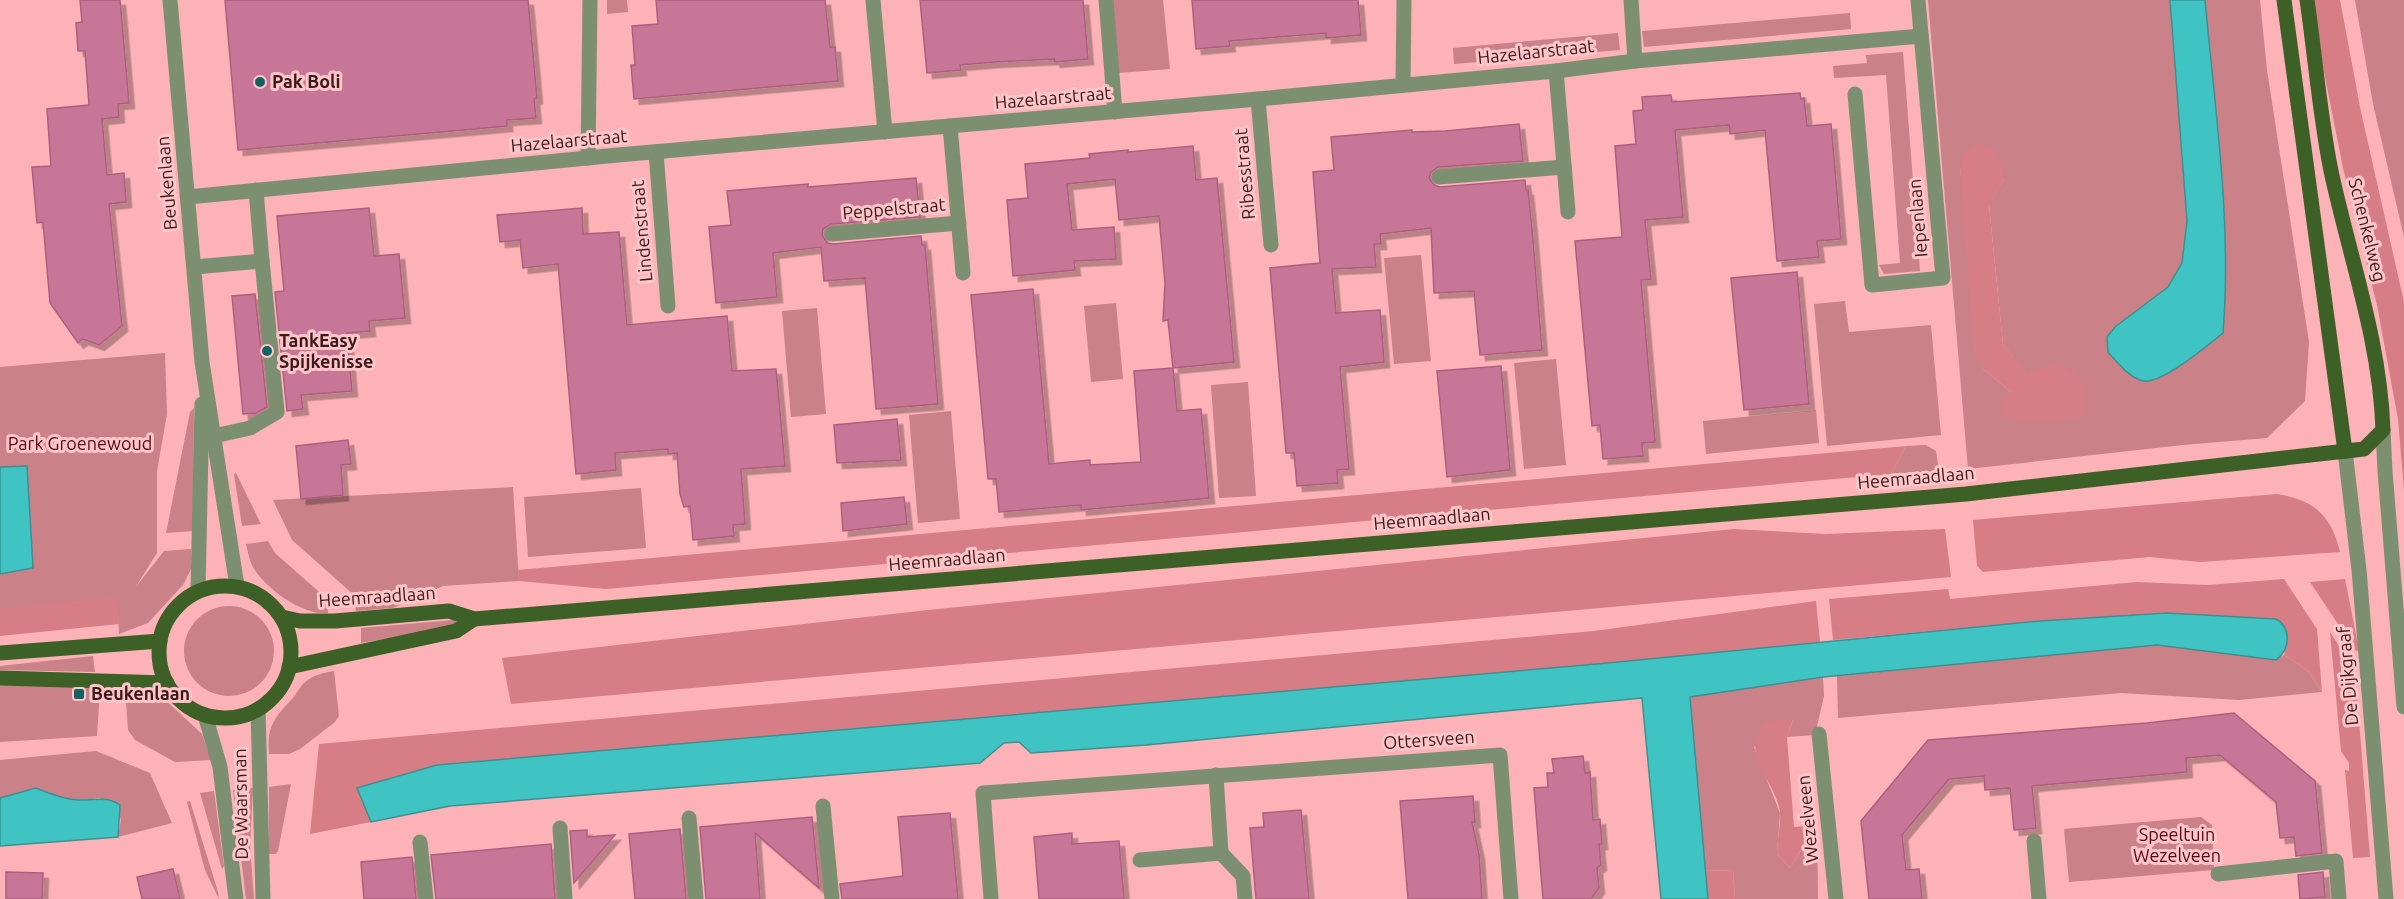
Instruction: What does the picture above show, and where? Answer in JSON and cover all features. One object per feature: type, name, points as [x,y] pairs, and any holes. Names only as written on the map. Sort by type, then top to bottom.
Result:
[{"type":"main road","points":[[2284,0],[2345,451]]},
{"type":"main road","name":"Schenkelweg","points":[[2307,0],[2331,170],[2371,325],[2382,397],[2383,430]]},
{"type":"main road","points":[[2364,449],[2383,430]]},
{"type":"main road","name":"Heemraadlaan","points":[[282,617],[300,621],[334,621],[448,611],[474,619],[1956,494],[2364,449]]},
{"type":"main road","points":[[218,586],[237,586],[255,593],[270,603],[282,617],[289,633],[290,667],[283,683],[272,698],[258,709],[241,716],[223,718],[205,715],[182,702],[166,683],[161,669],[160,641],[164,625],[184,600],[198,591],[218,586]]},
{"type":"main road","name":"Heemraadlaan","points":[[290,667],[456,631],[474,619]]},
{"type":"main road","points":[[0,653],[160,641]]},
{"type":"main road","points":[[0,678],[166,683]]},
{"type":"street","name":"Beukenlaan","points":[[170,0],[202,362],[237,586]]},
{"type":"street","points":[[588,158],[590,0]]},
{"type":"street","points":[[873,0],[885,132]]},
{"type":"street","points":[[1106,0],[1115,112]]},
{"type":"street","points":[[1403,85],[1404,0]]},
{"type":"street","points":[[1631,0],[1635,61]]},
{"type":"street","name":"Iepenlaan","points":[[1855,94],[1872,285],[1943,278],[1918,0]]},
{"type":"street","name":"Hazelaarstraat","points":[[188,196],[1921,36]]},
{"type":"street","points":[[1556,71],[1568,212]]},
{"type":"street","name":"Ribesstraat","points":[[1258,99],[1271,245]]},
{"type":"street","name":"Peppelstraat","points":[[950,126],[963,273]]},
{"type":"street","name":"Lindenstraat","points":[[656,152],[668,306]]},
{"type":"street","points":[[1439,177],[1564,167]]},
{"type":"street","points":[[214,436],[250,428],[276,412],[256,190]]},
{"type":"street","name":"Peppelstraat","points":[[832,234],[958,223]]},
{"type":"street","points":[[195,267],[262,261]]},
{"type":"street","name":"Beukenlaan","points":[[198,591],[202,362]]},
{"type":"street","name":"Schenkelweg","points":[[2383,430],[2385,471]]},
{"type":"street","points":[[2364,449],[2385,471],[2404,707]]},
{"type":"street","name":"De Dijkgraaf","points":[[2345,451],[2359,570],[2386,899]]},
{"type":"street","name":"De Waarsman","points":[[258,709],[263,899]]},
{"type":"street","name":"De Waarsman","points":[[205,715],[220,767],[236,899]]},
{"type":"street","name":"Wezelveen","points":[[1819,734],[1836,899]]},
{"type":"street","name":"Ottersveen","points":[[991,899],[983,793],[1500,755],[1511,899]]},
{"type":"street","points":[[1216,775],[1221,853],[1243,876],[1245,899]]},
{"type":"street","points":[[823,806],[832,899]]},
{"type":"street","points":[[689,818],[696,899]]},
{"type":"street","points":[[560,828],[565,899]]},
{"type":"street","points":[[2034,841],[2039,899]]},
{"type":"street","points":[[420,842],[426,899]]},
{"type":"street","points":[[1140,860],[1221,853]]},
{"type":"street","points":[[2218,874],[2336,861],[2339,899]]},
{"type":"green space","points":[[607,0],[627,0],[628,12],[607,14]]},
{"type":"green space","points":[[1111,0],[1163,0],[1170,69],[1118,73]]},
{"type":"green space","points":[[1928,0],[2170,0],[2187,221],[2182,263],[2168,287],[2115,327],[2107,337],[2153,380],[2186,362],[2223,333],[2224,208],[2205,0],[2260,0],[2267,70],[2309,342],[2305,401],[2267,438],[1968,469]],"holes":[[[1960,168],[2004,179],[1989,204],[2003,344],[2028,376],[2011,392],[1983,369]]]},
{"type":"green space","points":[[2355,0],[2404,0],[2404,237],[2373,104]]},
{"type":"green space","points":[[1850,13],[1851,29],[1644,47],[1642,31]]},
{"type":"green space","points":[[1618,33],[1620,50],[1454,64],[1453,48]]},
{"type":"green space","points":[[1903,52],[1920,271],[1884,274],[1879,265],[1900,263],[1886,75],[1834,78],[1833,66],[1867,63],[1866,55]]},
{"type":"green space","points":[[1421,255],[1431,361],[1394,364],[1384,258]]},
{"type":"green space","points":[[1845,301],[1849,332],[1931,325],[1941,435],[1827,446],[1814,304]]},
{"type":"green space","points":[[1116,303],[1123,379],[1091,382],[1084,306]]},
{"type":"green space","points":[[817,308],[826,414],[791,417],[782,311]]},
{"type":"green space","name":"Park Groenewoud","points":[[165,353],[167,414],[157,471],[157,553],[135,588],[164,551],[191,549],[191,569],[183,585],[148,623],[119,634],[118,614],[114,619],[0,632],[0,367]]},
{"type":"green space","points":[[1556,359],[1566,465],[1524,469],[1514,363]]},
{"type":"green space","points":[[1248,382],[1256,496],[1219,498],[1211,385]]},
{"type":"green space","points":[[194,408],[193,531],[166,533],[190,412]]},
{"type":"green space","points":[[1816,410],[1819,443],[1706,454],[1703,421]]},
{"type":"green space","points":[[951,411],[960,519],[918,523],[909,415]]},
{"type":"green space","points":[[1926,445],[1936,451],[1939,471],[1891,474],[1906,446]]},
{"type":"green space","points":[[236,473],[261,524],[242,526],[234,474]]},
{"type":"green space","points":[[513,487],[519,581],[443,586],[393,608],[356,611],[354,595],[292,540],[273,500]]},
{"type":"green space","points":[[641,488],[646,548],[528,557],[524,497]]},
{"type":"green space","points":[[268,541],[275,553],[327,599],[328,613],[307,610],[296,605],[276,592],[259,575],[252,564],[246,544]]},
{"type":"green space","points":[[229,606],[246,610],[261,619],[270,634],[274,651],[270,668],[261,683],[246,692],[229,696],[212,692],[197,683],[188,668],[184,651],[188,634],[197,619],[212,610]]},
{"type":"green space","points":[[454,620],[456,622],[453,627],[361,643],[361,628]]},
{"type":"green space","points":[[2157,645],[2276,660],[2284,655],[2308,671],[2322,692],[2239,700],[2121,693],[1838,718],[1837,676]]},
{"type":"green space","points":[[93,656],[95,672],[0,670],[0,666]]},
{"type":"green space","points":[[334,671],[339,716],[335,722],[300,749],[289,754],[269,754],[270,730],[280,712],[306,681]]},
{"type":"green space","points":[[1823,677],[1824,696],[1815,735],[1787,737],[1793,720],[1754,747],[1780,813],[1777,854],[1790,868],[1817,825],[1818,899],[1735,899],[1733,870],[1705,871],[1690,697]]},
{"type":"green space","points":[[0,685],[100,687],[97,736],[0,742]]},
{"type":"green space","points":[[125,687],[149,689],[161,696],[202,734],[211,760],[175,762],[135,740],[128,730]]},
{"type":"green space","points":[[96,751],[150,773],[172,823],[118,837],[121,819],[100,798],[80,800],[60,797],[36,788],[0,798],[0,760]]},
{"type":"green space","points":[[291,784],[278,851],[276,854],[269,854],[269,787]]},
{"type":"green space","points":[[253,788],[250,846],[254,899],[246,899],[233,790]]},
{"type":"green space","points":[[214,791],[224,866],[222,869],[200,793]]},
{"type":"green space","points":[[190,801],[219,899],[205,870],[187,802]]},
{"type":"green space","name":"Speeltuin Wezelveen","points":[[2201,817],[2212,825],[2214,870],[2069,882],[2064,829]]},
{"type":"shaded area","points":[[2314,0],[2340,0],[2361,112],[2404,302],[2404,490],[2398,419],[2377,305],[2343,168],[2323,67]]},
{"type":"shaded area","points":[[1977,143],[1994,149],[2001,164],[2004,179],[1989,205],[2003,344],[2028,375],[2041,368],[2053,366],[2064,367],[2073,372],[2085,390],[2082,417],[2043,421],[2000,416],[2005,399],[2011,392],[1983,369],[1973,348],[1960,168],[1966,151]]},
{"type":"shaded area","points":[[1906,446],[1891,474],[606,589],[519,581],[518,570]]},
{"type":"shaded area","points":[[2277,494],[2301,500],[2319,511],[2332,528],[2340,552],[2200,562],[2150,557],[1983,572],[1977,566],[1973,520]]},
{"type":"shaded area","points":[[1734,529],[1826,534],[1945,529],[1951,577],[511,704],[502,658],[928,610]]},
{"type":"shaded area","points":[[2284,579],[2317,629],[2322,692],[2308,671],[2284,655],[2287,645],[2167,613],[2040,621],[1833,640],[1829,599],[1948,589],[1950,599],[2137,582],[2208,585]]},
{"type":"shaded area","points":[[2345,579],[2359,650],[2356,651],[2310,582]]},
{"type":"shaded area","points":[[113,597],[117,601],[119,624],[0,636],[0,609]]},
{"type":"shaded area","points":[[1816,601],[1820,642],[1597,664],[437,765],[358,788],[371,822],[310,834],[319,744],[1594,631]]},
{"type":"shaded area","points":[[2330,632],[2355,671],[2370,857],[2353,858],[2345,770],[2349,771],[2349,763],[2341,751]]},
{"type":"shaded area","points":[[1793,720],[1787,737],[1794,827],[1817,825],[1790,868],[1777,854],[1780,812],[1777,800],[1760,767],[1755,745],[1765,722]]},
{"type":"shaded area","points":[[1733,870],[1735,899],[1708,899],[1705,871]]},
{"type":"water","points":[[2170,0],[2205,0],[2224,208],[2223,333],[2173,370],[2152,380],[2144,381],[2129,374],[2108,352],[2107,337],[2115,327],[2168,287],[2182,263],[2187,221]]},
{"type":"water","points":[[27,466],[33,568],[0,574],[0,467]]},
{"type":"water","points":[[2167,613],[2276,619],[2287,633],[2286,645],[2281,656],[2276,660],[2157,645],[1823,677],[1690,697],[1708,899],[1661,899],[1642,698],[1146,745],[1031,753],[1019,742],[1004,743],[980,763],[450,806],[371,822],[357,788],[437,765],[1597,664],[2040,621]]},
{"type":"water","points":[[36,788],[67,799],[105,799],[115,802],[120,805],[118,837],[0,846],[0,798]]},
{"type":"building","points":[[80,0],[120,0],[129,103],[118,104],[119,117],[102,119],[107,175],[124,173],[126,202],[109,204],[122,326],[99,345],[83,339],[78,343],[50,303],[43,222],[37,223],[32,167],[51,166],[47,109],[89,105],[85,51],[78,51],[76,23],[82,22]]},
{"type":"building","points":[[225,0],[528,0],[537,98],[534,99],[536,118],[507,120],[507,126],[238,150]]},
{"type":"building","points":[[656,0],[825,0],[830,47],[835,47],[838,81],[634,99],[631,65],[635,65],[632,26],[658,24]]},
{"type":"building","points":[[920,0],[1083,0],[1088,59],[1055,62],[1054,59],[994,62],[960,65],[961,70],[927,73]]},
{"type":"building","points":[[1192,0],[1358,0],[1361,35],[1326,38],[1326,33],[1229,41],[1230,46],[1196,49]]},
{"type":"building","points":[[1800,93],[1801,99],[1804,98],[1807,126],[1831,124],[1841,239],[1817,241],[1819,257],[1777,261],[1765,130],[1730,134],[1729,125],[1675,130],[1683,217],[1645,220],[1651,279],[1641,280],[1655,442],[1642,443],[1643,456],[1603,459],[1600,425],[1592,426],[1575,241],[1622,237],[1615,146],[1636,144],[1633,111],[1643,110],[1642,97],[1671,95],[1672,102]]},
{"type":"building","points":[[1519,124],[1523,161],[1438,167],[1431,172],[1429,178],[1434,185],[1440,187],[1525,180],[1532,229],[1542,350],[1480,355],[1474,291],[1434,293],[1431,228],[1380,234],[1381,244],[1374,244],[1376,267],[1332,269],[1336,313],[1380,310],[1384,362],[1340,367],[1349,469],[1337,470],[1338,483],[1297,486],[1294,453],[1286,453],[1270,268],[1320,263],[1313,172],[1334,170],[1331,137],[1412,130],[1412,132],[1445,131]]},
{"type":"building","points":[[1193,146],[1196,180],[1217,178],[1234,362],[1173,368],[1168,320],[1163,321],[1165,283],[1159,216],[1119,220],[1115,179],[1067,184],[1072,230],[1114,227],[1116,259],[1074,261],[1075,270],[1013,276],[1007,200],[1028,198],[1025,164],[1090,158],[1089,154]]},
{"type":"building","points":[[916,178],[920,217],[831,224],[823,229],[822,235],[827,243],[833,244],[921,236],[922,245],[925,245],[938,404],[876,409],[865,278],[824,281],[821,247],[773,253],[777,297],[716,303],[709,227],[731,225],[727,191]]},
{"type":"building","points":[[369,208],[374,256],[399,254],[405,318],[369,321],[370,331],[347,333],[352,391],[301,395],[303,409],[287,411],[275,292],[284,291],[277,216]]},
{"type":"building","points":[[582,208],[583,234],[619,232],[627,325],[727,316],[732,371],[776,369],[785,466],[741,469],[745,524],[733,525],[734,536],[693,540],[690,506],[684,507],[680,494],[677,453],[668,454],[668,449],[615,453],[616,470],[576,474],[558,264],[523,268],[520,240],[500,242],[497,215]]},
{"type":"building","points":[[1797,272],[1809,404],[1744,410],[1731,278]]},
{"type":"building","points":[[1033,289],[1049,464],[1090,460],[1090,465],[1141,462],[1134,371],[1173,368],[1177,411],[1201,409],[1209,498],[1081,510],[1081,505],[999,512],[996,479],[988,479],[971,295]]},
{"type":"building","points":[[255,294],[267,407],[256,413],[243,414],[232,296]]},
{"type":"building","points":[[1501,366],[1510,470],[1447,477],[1437,371]]},
{"type":"building","points":[[897,419],[901,460],[837,463],[834,425]]},
{"type":"building","points":[[348,440],[351,464],[341,465],[343,495],[301,499],[296,446]]},
{"type":"building","points":[[904,497],[907,524],[843,531],[841,503]]},
{"type":"building","points":[[2234,713],[2315,781],[2322,853],[2296,856],[2294,837],[2280,838],[2276,802],[2220,755],[2186,758],[2187,772],[2032,786],[2036,828],[2014,830],[2010,788],[1985,790],[1984,776],[1949,779],[1902,835],[1906,870],[1919,869],[1922,899],[1869,899],[1861,821],[1928,740],[2147,723]]},
{"type":"building","points":[[1583,756],[1585,773],[1590,772],[1593,820],[1600,819],[1602,844],[1599,844],[1601,865],[1597,868],[1599,888],[1591,899],[1543,899],[1534,788],[1548,787],[1547,773],[1554,773],[1552,759]]},
{"type":"building","points":[[1473,796],[1475,822],[1472,822],[1479,854],[1482,899],[1408,899],[1400,801]]},
{"type":"building","points":[[1301,810],[1309,899],[1256,899],[1250,828],[1264,827],[1263,813]]},
{"type":"building","points":[[950,813],[958,899],[842,899],[840,884],[903,876],[898,817]]},
{"type":"building","points":[[812,817],[819,888],[755,833],[760,899],[706,899],[700,827]]},
{"type":"building","points":[[680,829],[686,899],[635,899],[629,834]]},
{"type":"building","points":[[587,830],[587,837],[615,835],[574,883],[570,831]]},
{"type":"building","points":[[1072,833],[1072,844],[1119,841],[1124,899],[1039,899],[1034,837]]},
{"type":"building","points":[[551,844],[555,899],[436,899],[431,855]]},
{"type":"building","points":[[412,857],[416,899],[364,899],[361,862]]},
{"type":"building","points":[[173,869],[180,899],[142,899],[137,877]]},
{"type":"building","points":[[6,872],[43,873],[42,899],[6,899]]},
{"type":"building","points":[[2323,872],[2325,897],[2300,899],[2298,875]]},
{"type":"place","name":"Pak Boli","points":[[260,82]]},
{"type":"place","name":"TankEasy Spijkenisse","points":[[267,351]]},
{"type":"place","name":"Beukenlaan","points":[[79,694]]}]
